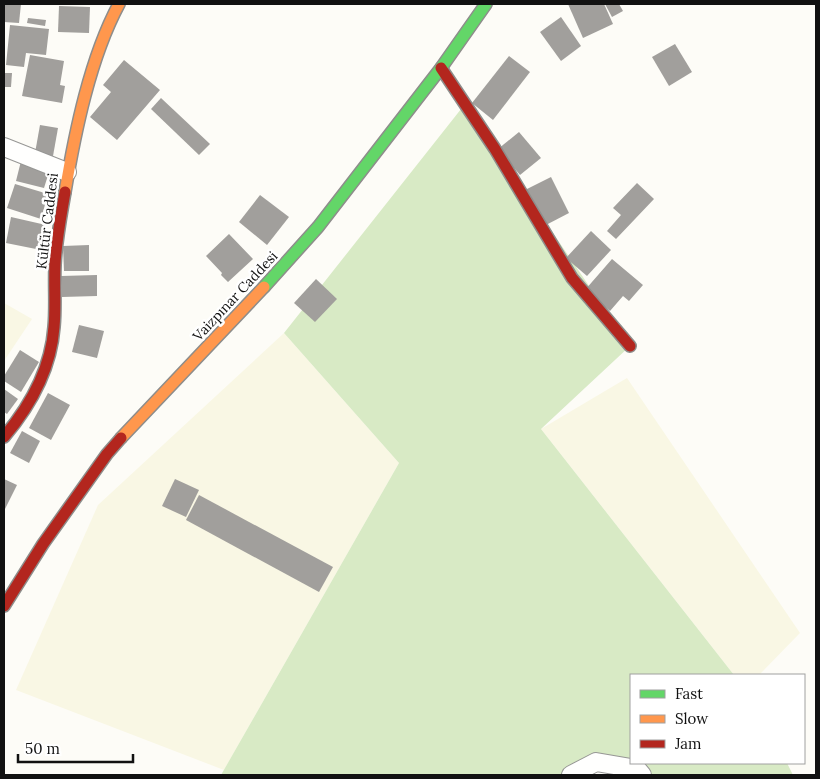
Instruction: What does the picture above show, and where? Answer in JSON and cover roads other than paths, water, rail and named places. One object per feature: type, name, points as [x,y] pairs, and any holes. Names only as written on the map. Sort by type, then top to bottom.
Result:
[{"type":"street","points":[[116,10],[131,4]]},
{"type":"street","name":"Vaizpınar Caddesi","points":[[4,606],[43,544],[107,454],[282,270],[318,227],[441,68],[486,4]]},
{"type":"street","name":"Kültür Caddesi","points":[[4,437],[20,420],[36,391],[46,369],[52,347],[56,254],[68,172],[88,86],[116,10]]},
{"type":"street","points":[[441,68],[495,149],[572,278],[630,346]]},
{"type":"street","points":[[4,147],[68,172]]},
{"type":"street","points":[[571,775],[596,762],[637,769],[642,775]]}]
